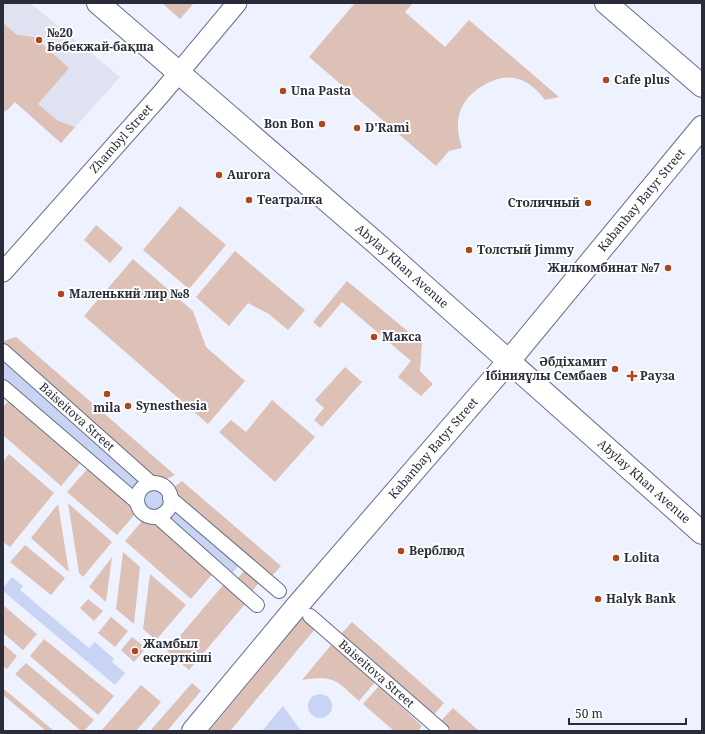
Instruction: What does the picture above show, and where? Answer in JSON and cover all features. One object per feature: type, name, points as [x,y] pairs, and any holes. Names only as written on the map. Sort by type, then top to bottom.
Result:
[{"type":"street","name":"Abylay Khan Avenue","points":[[98,3],[376,243],[702,533]]},
{"type":"street","name":"Zhambyl Street","points":[[3,272],[71,197],[236,3]]},
{"type":"street","points":[[606,3],[702,86]]},
{"type":"street","name":"Kabanbay Batyr Street","points":[[192,731],[297,606],[508,362],[702,127]]},
{"type":"street","name":"Baiseitova Street","points":[[3,351],[151,483],[160,484],[165,487],[170,498],[279,591]]},
{"type":"street","name":"Baiseitova Street","points":[[3,387],[137,502],[143,513],[148,516],[158,517],[257,604]]},
{"type":"street","points":[[137,502],[140,489],[151,483]]},
{"type":"street","points":[[158,517],[162,515],[169,507],[170,498]]},
{"type":"street","name":"Baiseitova Street","points":[[310,616],[442,731]]},
{"type":"shaded area","name":"№20 Бөбекжай-бақша","points":[[3,3],[30,3],[120,77],[61,143],[15,102],[3,115]]},
{"type":"shaded area","points":[[162,3],[194,3],[180,19]]},
{"type":"shaded area","points":[[355,3],[413,3],[405,12],[445,47],[469,20],[559,97],[545,100],[532,86],[525,81],[517,79],[501,78],[484,85],[468,97],[460,112],[458,129],[462,148],[449,151],[436,166],[309,57]]},
{"type":"shaded area","points":[[3,23],[17,35],[34,37],[69,68],[38,104],[58,121],[75,127],[61,143],[15,102],[6,111],[3,109]]},
{"type":"shaded area","points":[[180,206],[226,245],[189,289],[143,250]]},
{"type":"shaded area","points":[[96,225],[123,248],[110,263],[84,240]]},
{"type":"shaded area","points":[[235,251],[305,310],[288,330],[269,314],[248,303],[229,326],[196,297]]},
{"type":"shaded area","points":[[133,259],[193,311],[206,347],[245,381],[208,424],[84,316]]},
{"type":"shaded area","points":[[347,281],[422,343],[420,371],[433,384],[421,396],[398,377],[411,361],[342,302],[320,328],[313,322]]},
{"type":"shaded area","points":[[16,337],[175,475],[164,480],[151,478],[3,345],[3,341]]},
{"type":"shaded area","points":[[345,367],[362,382],[322,427],[314,420],[324,408],[315,400]]},
{"type":"shaded area","points":[[10,399],[82,461],[61,486],[3,435],[3,407]]},
{"type":"shaded area","points":[[272,400],[315,437],[275,482],[219,432],[231,420],[246,432]]},
{"type":"shaded area","points":[[9,454],[54,493],[10,547],[3,542],[3,462]]},
{"type":"shaded area","points":[[89,467],[132,504],[136,513],[117,535],[67,492]]},
{"type":"shaded area","points":[[182,481],[281,566],[270,578],[176,496],[173,492],[174,487]]},
{"type":"shaded area","points":[[68,503],[112,542],[83,577],[79,573]]},
{"type":"shaded area","points":[[58,504],[69,572],[31,538]]},
{"type":"shaded area","points":[[143,520],[156,522],[214,572],[191,599],[125,541]]},
{"type":"shaded area","points":[[25,545],[65,578],[51,595],[10,562]]},
{"type":"shaded area","points":[[123,552],[140,567],[134,624],[116,609]]},
{"type":"shaded area","points":[[112,557],[106,602],[89,587]]},
{"type":"shaded area","points":[[246,569],[260,581],[251,593],[236,580]]},
{"type":"shaded area","points":[[150,574],[186,605],[156,640],[143,629]]},
{"type":"shaded area","points":[[224,584],[246,603],[189,670],[167,651]]},
{"type":"shaded area","points":[[88,599],[103,611],[94,621],[80,608]]},
{"type":"shaded area","points":[[3,605],[37,634],[23,650],[3,633]]},
{"type":"shaded area","points":[[111,617],[128,631],[115,647],[98,633]]},
{"type":"shaded area","points":[[302,618],[315,629],[230,731],[209,731]]},
{"type":"shaded area","points":[[352,622],[444,703],[431,718],[414,697],[341,634]]},
{"type":"shaded area","points":[[132,637],[146,648],[134,662],[121,650]]},
{"type":"shaded area","points":[[44,639],[114,696],[98,715],[30,656]]},
{"type":"shaded area","points":[[3,644],[17,656],[7,669],[3,666]]},
{"type":"shaded area","points":[[331,645],[375,682],[359,701],[345,688],[334,681],[321,678],[302,680]]},
{"type":"shaded area","points":[[26,663],[94,720],[84,731],[81,731],[15,674]]},
{"type":"shaded area","points":[[192,683],[201,691],[167,731],[150,731]]},
{"type":"shaded area","points":[[141,685],[161,702],[136,731],[101,731]]},
{"type":"shaded area","points":[[379,686],[422,726],[418,731],[394,731],[363,704]]},
{"type":"shaded area","points":[[4,689],[54,731],[46,731],[3,695]]},
{"type":"shaded area","points":[[453,708],[479,731],[450,731],[440,722]]},
{"type":"water","points":[[3,359],[141,480],[131,491],[3,379]]},
{"type":"water","points":[[153,489],[162,492],[165,501],[162,510],[153,513],[144,510],[141,501],[144,492]]},
{"type":"water","points":[[174,508],[240,564],[231,575],[165,519]]},
{"type":"water","points":[[12,577],[23,586],[20,590],[89,648],[95,642],[114,659],[112,662],[125,673],[115,685],[3,591],[3,588]]},
{"type":"water","points":[[320,694],[325,695],[331,701],[331,711],[325,717],[320,718],[315,717],[309,711],[308,706],[309,701],[315,695]]},
{"type":"water","points":[[283,706],[301,731],[262,731]]},
{"type":"place","name":"№20 Бөбекжай-бақша","points":[[39,40]]},
{"type":"place","name":"Cafe plus","points":[[606,80]]},
{"type":"place","name":"Una Pasta","points":[[283,91]]},
{"type":"place","name":"Bon Bon","points":[[322,124]]},
{"type":"place","name":"D'Rami","points":[[357,128]]},
{"type":"place","name":"Aurora","points":[[219,175]]},
{"type":"place","name":"Театралка","points":[[249,200]]},
{"type":"place","name":"Столичный","points":[[588,203]]},
{"type":"place","name":"Толстый Jimmy","points":[[469,250]]},
{"type":"place","name":"Жилкомбинат №7","points":[[668,268]]},
{"type":"place","name":"Маленький лир №8","points":[[61,294]]},
{"type":"place","name":"Макса","points":[[374,337]]},
{"type":"place","name":"Әбдіхамит Ібінияұлы Сембаев","points":[[615,369]]},
{"type":"place","name":"Рауза","points":[[632,376]]},
{"type":"place","name":"mila","points":[[107,394]]},
{"type":"place","name":"Synesthesia","points":[[128,406]]},
{"type":"place","name":"Верблюд","points":[[401,551]]},
{"type":"place","name":"Lolita","points":[[616,558]]},
{"type":"place","name":"Halyk Bank","points":[[598,599]]},
{"type":"place","name":"Жамбыл ескерткіші","points":[[135,651]]}]
